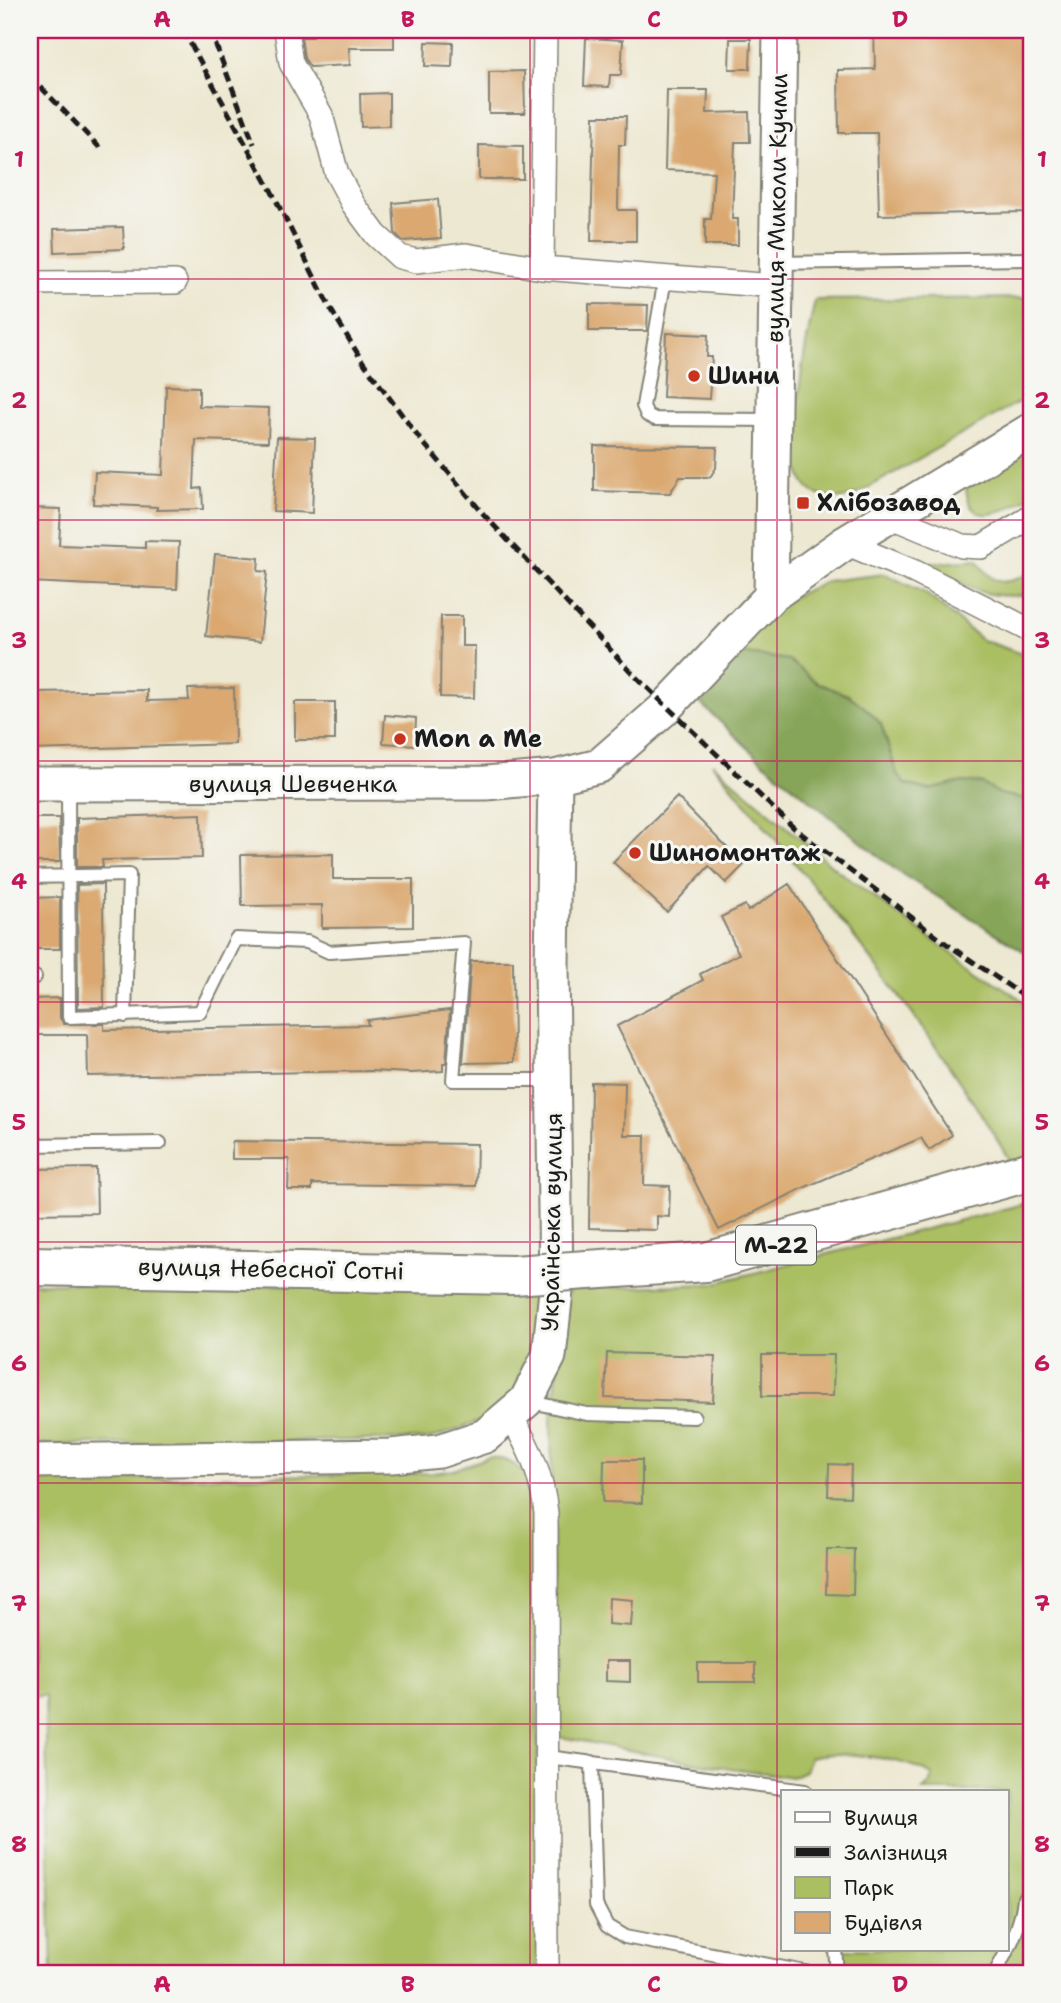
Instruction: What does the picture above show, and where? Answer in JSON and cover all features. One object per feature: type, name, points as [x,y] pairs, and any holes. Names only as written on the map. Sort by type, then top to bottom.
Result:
[{"type":"highway","name":"вулиця Небесної Сотні","points":[[30,1266],[513,1275],[706,1262],[1031,1171]]},
{"type":"street","points":[[286,30],[291,63],[321,115],[337,174],[353,204],[376,235],[400,257],[416,261],[466,255],[542,268],[665,278],[776,275]]},
{"type":"street","points":[[542,268],[545,30]]},
{"type":"street","name":"вулиця Миколи Кучми","points":[[771,596],[780,30]]},
{"type":"street","points":[[30,283],[175,282]]},
{"type":"street","name":"вулиця Шевченка","points":[[30,784],[486,783],[555,777],[599,766],[663,710],[771,596],[845,543],[1031,430]]},
{"type":"street","points":[[889,516],[962,546],[981,547],[1031,517]]},
{"type":"street","points":[[845,543],[915,572],[1031,631]]},
{"type":"street","name":"Українська вулиця","points":[[30,1461],[391,1456],[464,1445],[485,1436],[519,1409],[540,1378],[552,1333],[556,1291],[553,1080],[555,777]]},
{"type":"street","points":[[519,1409],[535,1459],[544,1500],[548,1757],[547,1973]]},
{"type":"lane","points":[[776,275],[1031,259]]},
{"type":"lane","points":[[665,278],[643,406],[647,415],[655,419],[774,420]]},
{"type":"lane","points":[[68,785],[69,1017],[200,1012],[236,939],[307,942],[329,952],[464,943],[453,1080],[553,1080]]},
{"type":"lane","points":[[30,877],[129,875],[125,1016]]},
{"type":"lane","points":[[30,1145],[160,1143]]},
{"type":"lane","points":[[519,1409],[694,1417]]},
{"type":"lane","points":[[548,1757],[798,1790]]},
{"type":"lane","points":[[592,1762],[596,1905],[607,1926],[625,1937],[810,1973]]},
{"type":"lane","points":[[1009,1948],[1022,1918],[1024,1898]]},
{"type":"lane","points":[[835,1951],[837,1973]]},
{"type":"lane","points":[[995,1973],[1007,1951]]},
{"type":"green space","points":[[1031,298],[1031,395],[855,495],[831,498],[810,490],[801,476],[796,439],[803,364],[815,300]]},
{"type":"green space","points":[[1031,447],[1031,496],[1012,507],[991,514],[974,510],[966,488]]},
{"type":"green space","points":[[977,560],[989,576],[1000,582],[1031,573],[1031,594],[1000,595],[975,590],[925,564]]},
{"type":"green space","points":[[885,574],[925,593],[982,640],[1031,657],[1031,800],[1000,794],[981,783],[962,782],[929,790],[905,784],[897,774],[881,724],[850,696],[817,683],[789,660],[726,651],[770,608],[826,581]]},
{"type":"green space","points":[[726,651],[789,660],[817,683],[850,696],[881,724],[897,774],[905,784],[929,790],[962,782],[981,783],[1000,794],[1031,800],[1031,956],[897,871],[764,763],[698,701],[692,692]]},
{"type":"green space","points":[[712,763],[837,870],[941,946],[1031,1006],[1031,1163],[1014,1168],[946,1061],[872,960]]},
{"type":"green space","points":[[1031,1202],[1031,1973],[845,1973],[841,1951],[1009,1951],[1009,1790],[923,1790],[931,1783],[932,1775],[907,1764],[872,1757],[838,1754],[810,1757],[805,1771],[792,1777],[696,1763],[555,1736],[551,1418],[569,1289],[711,1284]]},
{"type":"green space","points":[[30,1283],[539,1287],[539,1306],[530,1360],[514,1391],[486,1417],[430,1439],[30,1445]]},
{"type":"green space","points":[[489,1457],[513,1464],[530,1480],[537,1495],[538,1973],[52,1973],[45,1696],[30,1696],[30,1480],[432,1473],[453,1470]]},
{"type":"building","points":[[312,30],[394,30],[394,48],[349,48],[350,65],[310,67],[304,58],[301,37],[313,37]]},
{"type":"building","points":[[874,30],[1031,30],[1031,212],[879,215],[877,133],[839,133],[838,70],[875,69]]},
{"type":"building","points":[[586,38],[623,40],[621,75],[610,75],[609,87],[584,86]]},
{"type":"building","points":[[730,39],[751,39],[750,69],[729,69]]},
{"type":"building","points":[[426,42],[453,43],[452,67],[425,66]]},
{"type":"building","points":[[524,71],[525,113],[489,113],[489,72]]},
{"type":"building","points":[[667,90],[708,90],[707,113],[749,112],[750,142],[735,142],[732,219],[738,219],[738,245],[705,245],[705,219],[711,219],[714,172],[665,170]]},
{"type":"building","points":[[389,93],[389,126],[361,127],[360,94]]},
{"type":"building","points":[[594,116],[626,116],[625,145],[619,145],[618,210],[636,210],[636,241],[591,241]]},
{"type":"building","points":[[479,145],[523,146],[523,179],[479,179]]},
{"type":"building","points":[[438,199],[441,238],[403,241],[395,233],[393,203]]},
{"type":"building","points":[[123,227],[124,249],[55,252],[54,229]]},
{"type":"building","points":[[589,304],[648,305],[647,331],[589,331]]},
{"type":"building","points":[[666,333],[708,335],[707,357],[712,357],[709,399],[663,397]]},
{"type":"building","points":[[166,386],[199,387],[199,406],[269,408],[268,442],[196,440],[194,489],[202,488],[203,509],[157,510],[157,507],[93,504],[95,472],[163,475]]},
{"type":"building","points":[[277,437],[315,438],[312,513],[273,511]]},
{"type":"building","points":[[594,446],[717,447],[716,468],[710,477],[680,477],[670,493],[594,491]]},
{"type":"building","points":[[30,508],[61,509],[59,545],[145,548],[145,541],[179,542],[177,589],[30,582]]},
{"type":"building","points":[[215,554],[259,558],[258,571],[267,572],[260,642],[206,636]]},
{"type":"building","points":[[441,616],[462,616],[462,646],[475,646],[474,698],[440,697]]},
{"type":"building","points":[[234,688],[235,744],[30,750],[30,705],[35,705],[35,692],[147,690],[147,701],[189,700],[188,689]]},
{"type":"building","points":[[295,702],[335,702],[335,740],[295,740]]},
{"type":"building","points":[[385,715],[416,718],[415,745],[383,743]]},
{"type":"building","points":[[677,797],[744,865],[726,883],[709,866],[667,912],[613,862]]},
{"type":"building","points":[[201,814],[202,858],[102,860],[103,867],[77,867],[77,818]]},
{"type":"building","points":[[30,818],[59,818],[60,862],[30,862]]},
{"type":"building","points":[[333,854],[333,879],[413,879],[413,927],[322,928],[322,905],[242,906],[241,855]]},
{"type":"building","points":[[103,884],[104,1007],[78,1008],[77,885]]},
{"type":"building","points":[[789,884],[952,1135],[929,1150],[921,1138],[801,1189],[719,1230],[617,1026],[703,980],[700,974],[739,954],[721,917],[745,905],[748,911]]},
{"type":"building","points":[[60,897],[60,949],[30,949],[30,898]]},
{"type":"building","points":[[471,961],[513,961],[514,1062],[463,1063]]},
{"type":"building","points":[[60,998],[60,1018],[64,1024],[104,1024],[104,1030],[368,1025],[367,1020],[450,1010],[446,1063],[443,1063],[443,1071],[411,1073],[370,1071],[88,1076],[87,1035],[30,1035],[30,999]]},
{"type":"building","points":[[591,1082],[625,1083],[624,1135],[645,1135],[644,1185],[670,1186],[669,1217],[657,1216],[657,1230],[589,1228]]},
{"type":"building","points":[[232,1141],[477,1144],[476,1186],[312,1184],[312,1190],[288,1190],[289,1159],[232,1159]]},
{"type":"building","points":[[96,1168],[97,1213],[30,1214],[30,1169]]},
{"type":"building","points":[[607,1353],[715,1356],[713,1402],[605,1398]]},
{"type":"building","points":[[762,1355],[834,1355],[833,1396],[762,1396]]},
{"type":"building","points":[[604,1460],[642,1460],[642,1503],[603,1502]]},
{"type":"building","points":[[829,1464],[851,1465],[850,1497],[828,1496]]},
{"type":"building","points":[[827,1549],[854,1549],[853,1595],[826,1594]]},
{"type":"building","points":[[609,1598],[633,1600],[631,1626],[608,1624]]},
{"type":"building","points":[[606,1661],[630,1661],[630,1682],[606,1681]]},
{"type":"building","points":[[698,1663],[755,1663],[755,1682],[698,1682]]},
{"type":"railway","points":[[183,30],[271,190],[330,308],[361,359],[416,434],[486,517],[636,677],[794,828],[944,942],[1031,1001]]},
{"type":"railway","points":[[210,30],[254,144]]},
{"type":"railway","points":[[30,76],[102,150]]},
{"type":"place","name":"Шини","points":[[694,376]]},
{"type":"place","name":"Хлібозавод","points":[[803,503]]},
{"type":"place","name":"Mon a Me","points":[[400,739]]},
{"type":"place","name":"Шиномонтаж","points":[[635,853]]}]
